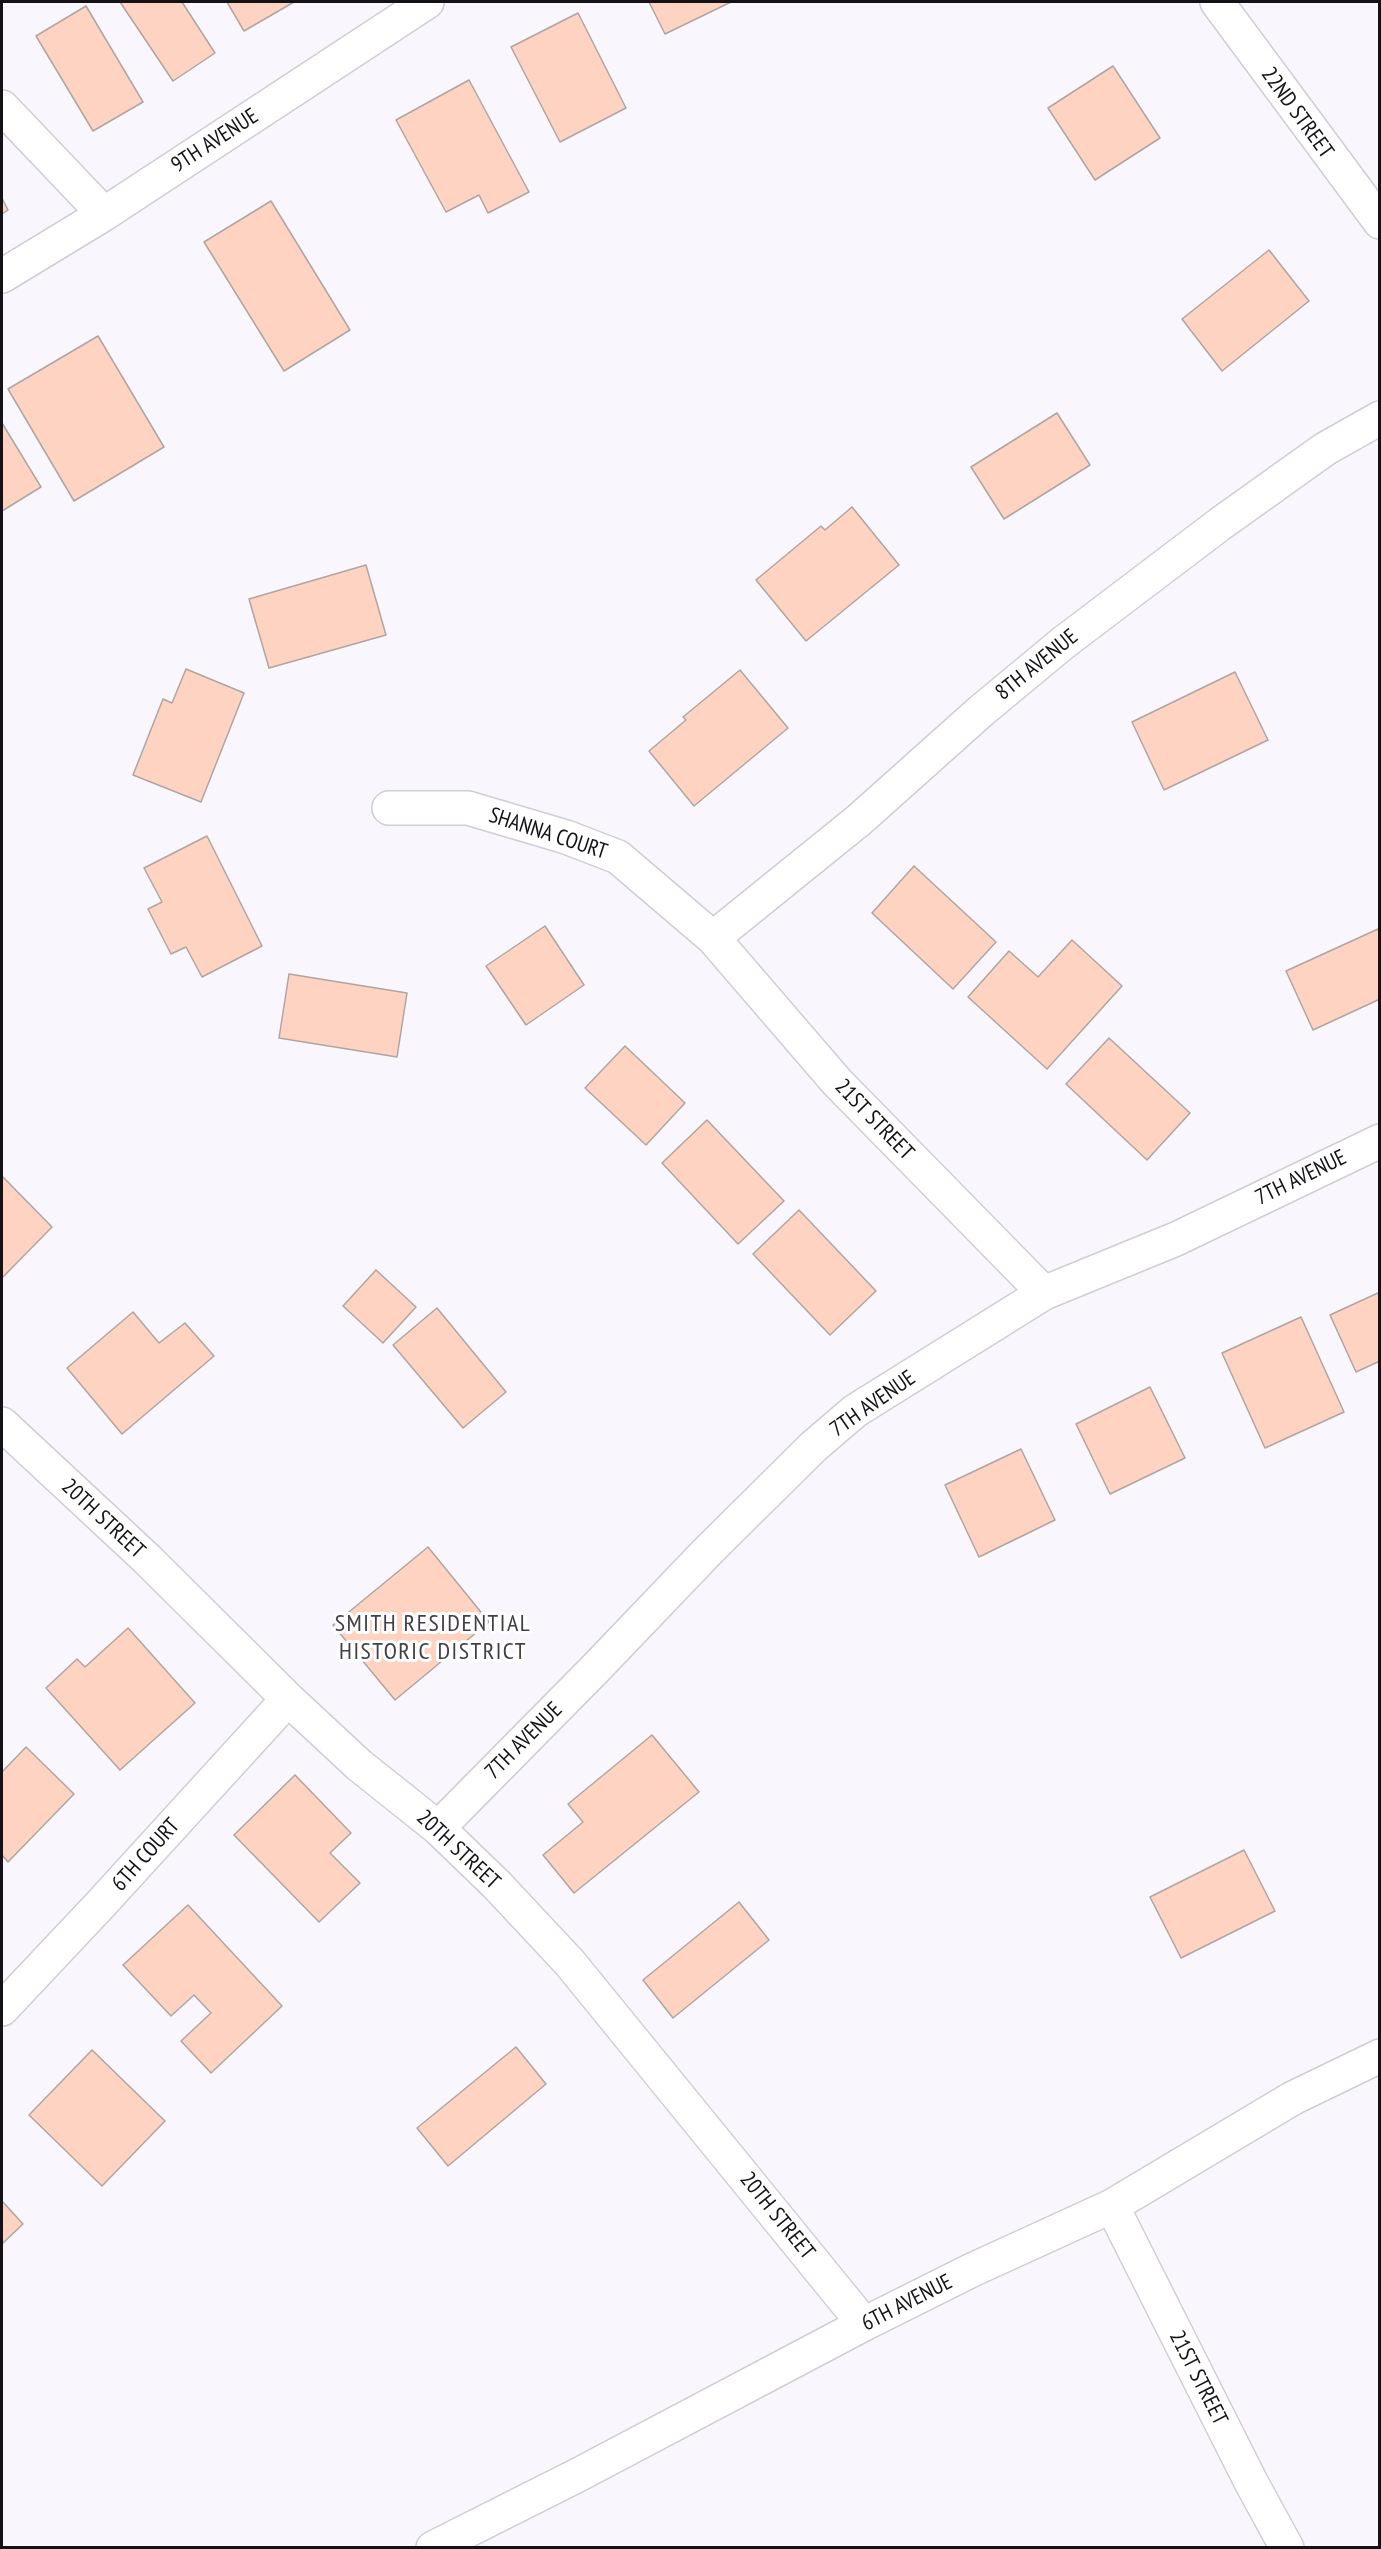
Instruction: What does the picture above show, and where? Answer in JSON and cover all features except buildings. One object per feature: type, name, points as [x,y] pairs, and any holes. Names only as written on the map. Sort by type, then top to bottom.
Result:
[{"type":"street","name":"9TH AVENUE","points":[[2,276],[104,214],[427,2]]},
{"type":"street","name":"22ND STREET","points":[[1217,2],[1380,222]]},
{"type":"street","points":[[2,107],[104,214]]},
{"type":"street","name":"8TH AVENUE","points":[[713,938],[859,820],[981,711],[1063,643],[1220,524],[1316,456],[1380,418]]},
{"type":"street","name":"SHANNA COURT","points":[[389,808],[468,808],[566,837],[618,857],[713,938]]},
{"type":"street","name":"21ST STREET","points":[[713,938],[837,1082],[1044,1293]]},
{"type":"street","name":"7TH AVENUE","points":[[438,1828],[707,1552],[813,1448],[855,1411],[1044,1293],[1176,1239],[1380,1141]]},
{"type":"street","name":"20TH STREET","points":[[2,1424],[147,1559],[288,1699],[359,1765],[438,1828],[497,1885],[570,1963],[864,2324]]},
{"type":"street","name":"6TH COURT","points":[[2,2009],[288,1699]]},
{"type":"street","name":"6TH AVENUE","points":[[433,2547],[579,2475],[864,2324],[972,2270],[1112,2206],[1293,2098],[1380,2056]]},
{"type":"street","name":"21ST STREET","points":[[1112,2206],[1251,2482],[1287,2547]]},
{"type":"district","name":"SMITH RESIDENTIAL HISTORIC DISTRICT","points":[[433,1638]]}]
